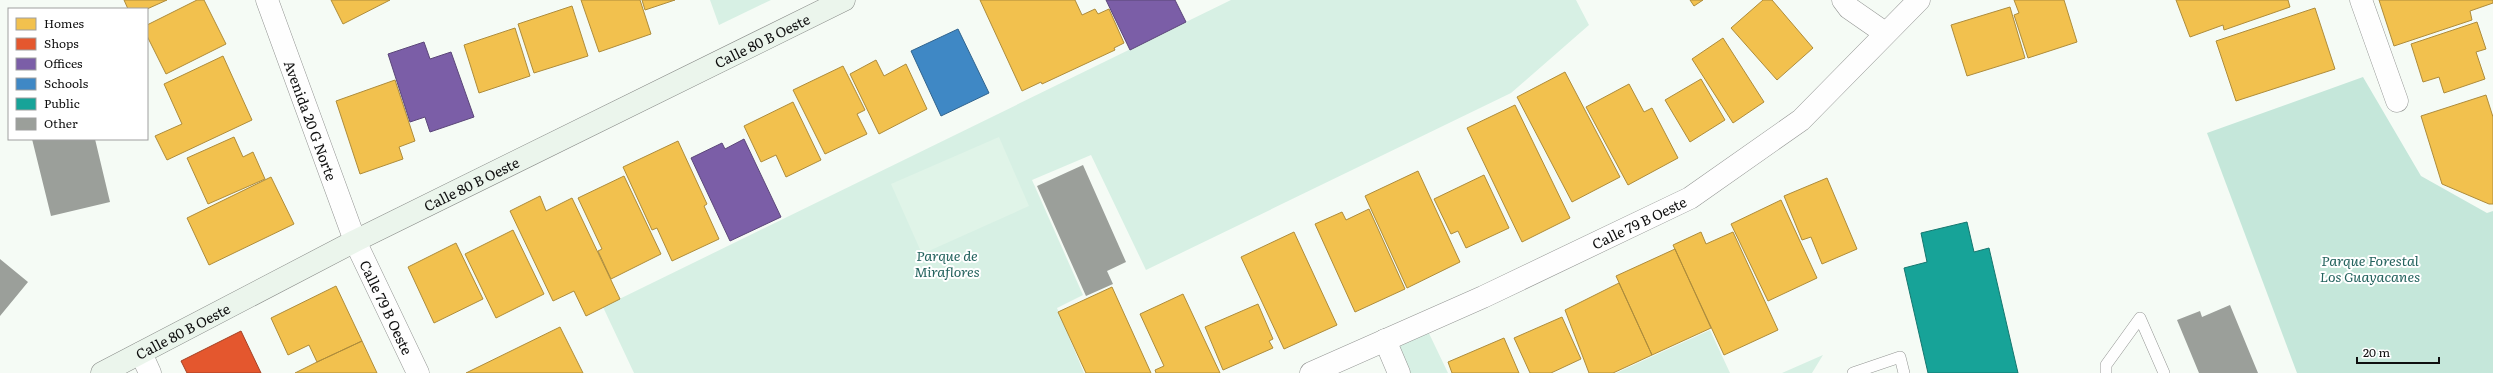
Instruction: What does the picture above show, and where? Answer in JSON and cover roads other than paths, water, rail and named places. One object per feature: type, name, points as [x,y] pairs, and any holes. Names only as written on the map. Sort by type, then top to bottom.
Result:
[{"type":"street","name":"Avenida 20 G Norte","points":[[267,0],[355,241]]},
{"type":"street","name":"Calle 80 B Oeste","points":[[102,373],[355,241],[844,0]]},
{"type":"street","points":[[1843,0],[1849,8],[1885,33]]},
{"type":"street","name":"Calle 79 B Oeste","points":[[1311,373],[1483,297],[1690,198],[1801,120],[1919,0]]},
{"type":"street","points":[[2360,0],[2397,101]]},
{"type":"street","name":"Calle 79 B Oeste","points":[[355,241],[418,373]]},
{"type":"street","points":[[1385,340],[1399,373]]},
{"type":"street","points":[[141,353],[150,373]]},
{"type":"lane","points":[[2106,373],[2106,365],[2140,318],[2164,373]]},
{"type":"lane","points":[[1853,373],[1900,357],[1904,373]]},
{"type":"park label","name":"Parque de Miraflores","points":[[947,264]]},
{"type":"park label","name":"Parque Forestal Los Guayacanes","points":[[2370,268]]}]
